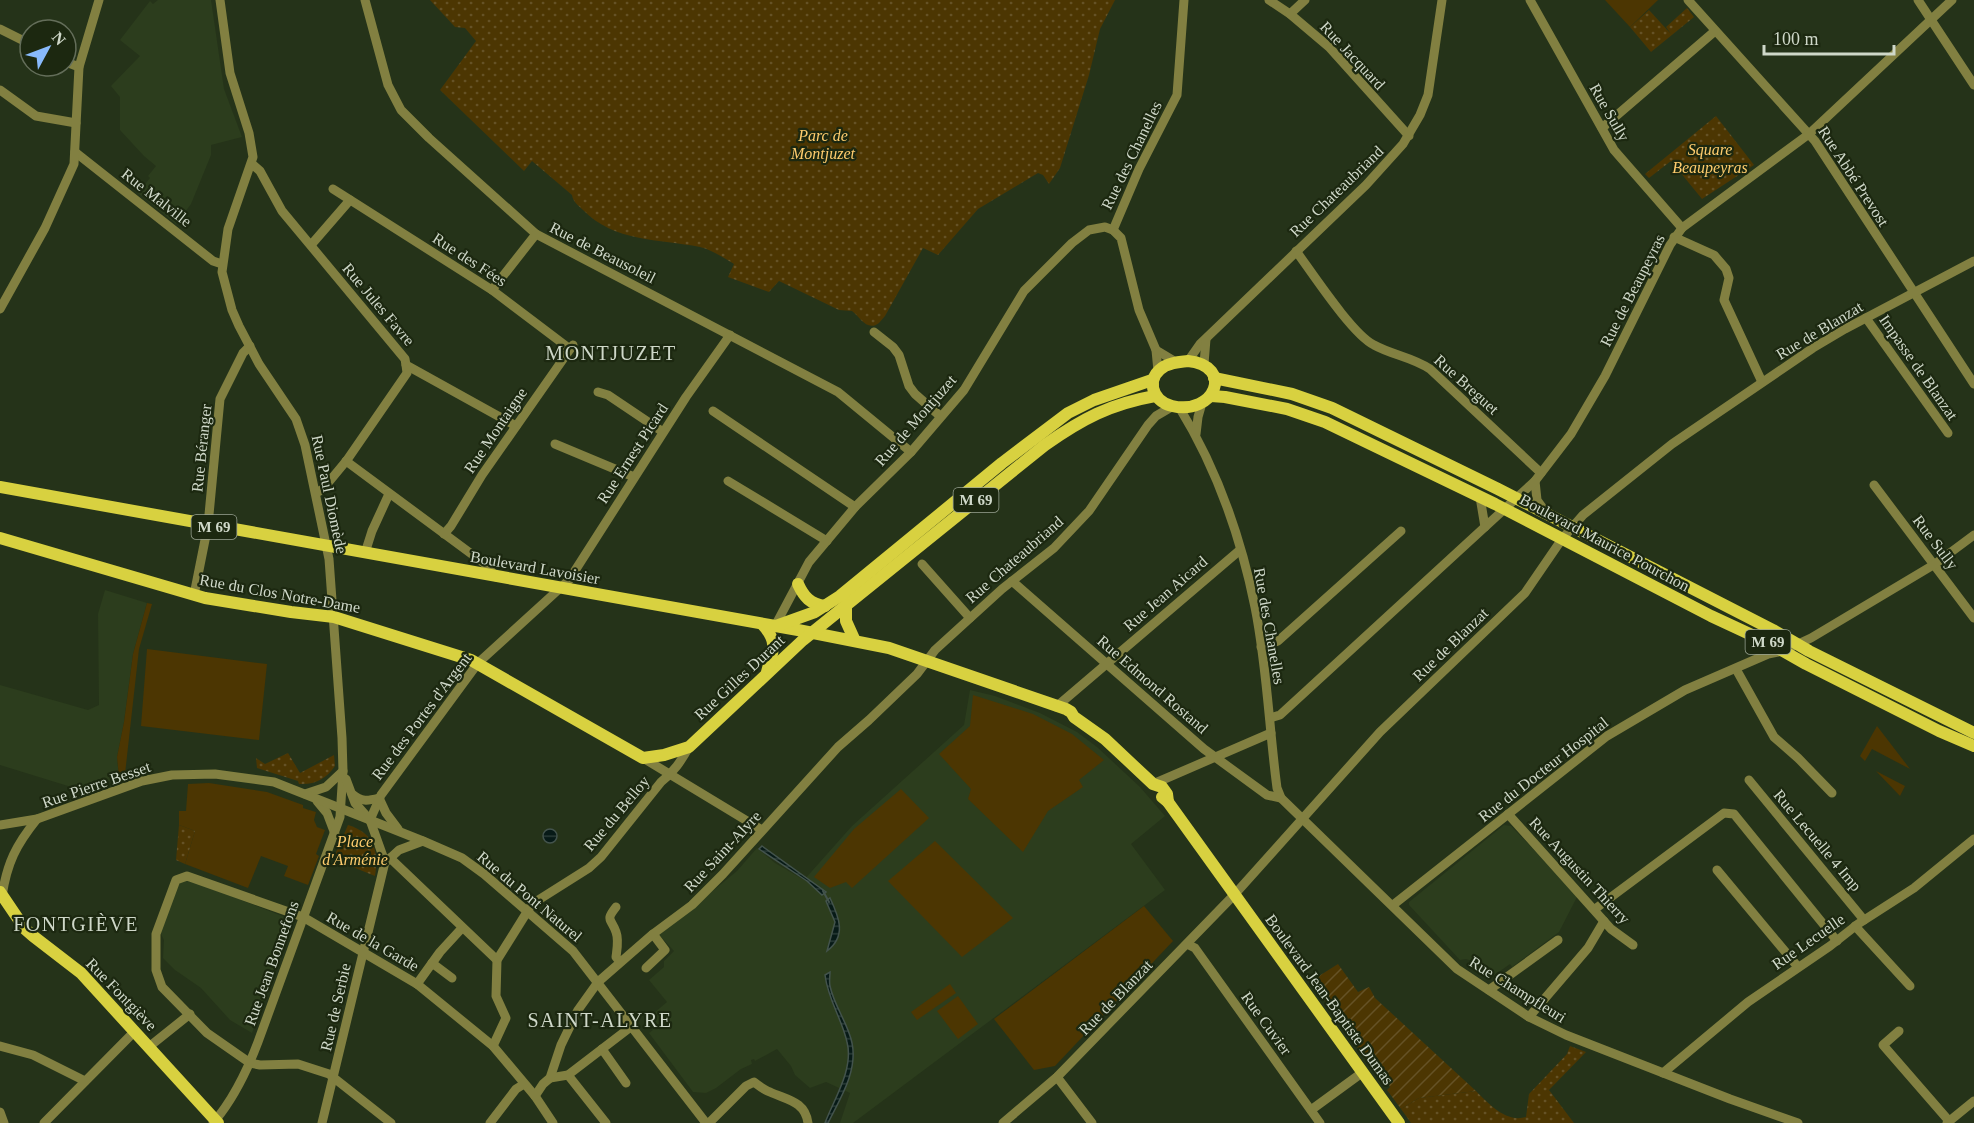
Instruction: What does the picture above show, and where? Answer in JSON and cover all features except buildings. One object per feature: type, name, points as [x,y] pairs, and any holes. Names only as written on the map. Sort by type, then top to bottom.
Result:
[{"type":"main road","points":[[1182,362],[1204,364],[1214,378],[1214,388],[1207,399],[1176,407],[1158,398],[1155,375],[1182,362]]},
{"type":"main road","name":"M 69","points":[[775,626],[825,606],[1002,463],[1068,413],[1155,375]]},
{"type":"main road","name":"Boulevard Maurice Pourchon","points":[[1214,378],[1292,394],[1332,408],[1516,499],[1974,733]]},
{"type":"main road","name":"Boulevard Maurice Pourchon","points":[[1207,399],[1225,397],[1287,409],[1325,422],[1505,509],[1711,616],[1939,731],[1974,746]]},
{"type":"main road","name":"M 69","points":[[812,633],[1054,438],[1072,426],[1124,402],[1158,398]]},
{"type":"main road","name":"Boulevard Lavoisier","points":[[0,487],[889,648],[1026,694],[1071,712],[1074,717],[1116,748],[1153,784],[1155,792],[1168,802],[1235,894]]},
{"type":"main road","name":"Rue du Clos Notre-Dame","points":[[0,537],[194,595],[246,606],[334,617],[478,663],[643,758]]},
{"type":"main road","points":[[798,584],[806,599],[825,606]]},
{"type":"main road","points":[[846,605],[846,621],[855,641]]},
{"type":"main road","points":[[762,624],[771,635],[774,646],[767,673]]},
{"type":"main road","name":"Rue Gilles Durant","points":[[643,758],[689,747],[812,633]]},
{"type":"main road","name":"Boulevard Jean-Baptiste Dumas","points":[[1235,894],[1399,1123]]},
{"type":"main road","name":"Rue Fontgiève","points":[[1,898],[33,936],[75,967],[150,1046],[215,1122]]},
{"type":"street","points":[[0,309],[45,228],[74,164],[79,67],[99,0]]},
{"type":"street","name":"Rue Paul Diomède","points":[[220,0],[230,73],[253,147],[252,165],[228,229],[222,272],[232,310],[250,346],[296,419],[305,445],[316,493],[326,547],[334,617],[343,771],[341,809]]},
{"type":"street","name":"Rue de Beausoleil","points":[[366,0],[388,86],[401,110],[536,234],[838,392],[910,452]]},
{"type":"street","name":"Rue des Chanelles","points":[[1155,375],[1156,350],[1141,317],[1120,238],[1113,230],[1138,169],[1177,94],[1184,0]]},
{"type":"street","name":"Rue Jacquard","points":[[1269,0],[1290,14],[1329,47],[1408,136]]},
{"type":"street","points":[[1290,14],[1305,0]]},
{"type":"street","name":"Rue Chateaubriand","points":[[1182,362],[1380,171],[1408,136],[1428,95],[1442,0]]},
{"type":"street","name":"Rue Sully","points":[[1530,0],[1614,150],[1682,228]]},
{"type":"street","name":"Rue Abbé Prevost","points":[[1688,0],[1809,134],[1974,384]]},
{"type":"street","points":[[1918,0],[1974,86]]},
{"type":"street","name":"Rue de Beaupeyras","points":[[1270,718],[1280,715],[1535,481],[1571,434],[1605,376],[1674,237],[1682,228],[1809,134],[1952,0]]},
{"type":"street","points":[[0,29],[18,38]]},
{"type":"street","points":[[1602,128],[1715,31]]},
{"type":"street","points":[[0,90],[36,116],[76,123]]},
{"type":"street","name":"Rue Malville","points":[[75,152],[213,261],[222,264]]},
{"type":"street","name":"Rue Jules Favre","points":[[252,165],[260,171],[282,211],[405,359],[406,366],[516,426]]},
{"type":"street","name":"Rue des Fées","points":[[333,189],[492,290],[571,347]]},
{"type":"street","points":[[311,245],[350,200]]},
{"type":"street","name":"Rue de Montjuzet","points":[[775,626],[809,562],[855,507],[910,452],[964,390],[1018,300],[1031,283],[1084,232],[1098,227],[1113,230]]},
{"type":"street","points":[[492,290],[536,234]]},
{"type":"street","points":[[1674,237],[1714,255],[1726,268],[1729,278],[1724,300],[1762,382]]},
{"type":"street","name":"Rue Breguet","points":[[1296,251],[1359,335],[1373,345],[1416,360],[1430,369],[1541,473]]},
{"type":"street","name":"Rue de Blanzat","points":[[1003,1123],[1057,1077],[1235,894],[1391,721],[1526,592],[1562,539],[1583,515],[1664,450],[1813,348],[1974,261]]},
{"type":"street","name":"Impasse de Blanzat","points":[[1866,318],[1948,433]]},
{"type":"street","points":[[874,332],[893,346],[906,371],[909,386],[940,416]]},
{"type":"street","name":"Rue Ernest Picard","points":[[560,588],[572,577],[663,432],[730,335]]},
{"type":"street","points":[[1204,364],[1206,339]]},
{"type":"street","name":"Rue Béranger","points":[[194,595],[208,525],[220,399],[243,353],[250,346]]},
{"type":"street","name":"Rue Montaigne","points":[[444,534],[571,347]]},
{"type":"street","points":[[1156,350],[1182,362]]},
{"type":"street","points":[[316,493],[323,489],[346,461],[407,373],[406,366]]},
{"type":"street","points":[[598,392],[608,395],[663,432]]},
{"type":"street","name":"Rue Chateaubriand","points":[[1156,416],[1158,398]]},
{"type":"street","points":[[1196,437],[1198,417],[1207,399]]},
{"type":"street","name":"Rue des Chanelles","points":[[1176,407],[1196,437],[1219,489],[1240,550],[1255,606],[1262,647],[1277,788],[1281,798]]},
{"type":"street","name":"Rue Chateaubriand","points":[[926,661],[969,618],[1054,548],[1089,511],[1137,438],[1156,416],[1176,407]]},
{"type":"street","points":[[713,411],[855,507]]},
{"type":"street","points":[[555,444],[634,477]]},
{"type":"street","points":[[346,461],[485,564],[496,577]]},
{"type":"street","points":[[728,481],[827,541]]},
{"type":"street","points":[[1535,481],[1538,500],[1548,516]]},
{"type":"street","name":"Rue Sully","points":[[1874,485],[1974,618]]},
{"type":"street","points":[[365,553],[372,531],[389,494]]},
{"type":"street","points":[[1480,497],[1485,527]]},
{"type":"street","points":[[1262,647],[1278,641],[1401,531]]},
{"type":"street","name":"Rue du Docteur Hospital","points":[[1393,905],[1607,736],[1685,690],[1768,654],[1783,651],[1798,644],[1935,564],[1974,535]]},
{"type":"street","name":"Rue Jean Aicard","points":[[1056,707],[1240,550]]},
{"type":"street","points":[[922,564],[969,618]]},
{"type":"street","name":"Rue Edmond Rostand","points":[[1012,581],[1214,757],[1267,795],[1281,798]]},
{"type":"street","name":"Rue des Portes d'Argent","points":[[370,820],[379,798],[478,663],[560,588]]},
{"type":"street","name":"Rue Saint-Alyre","points":[[535,1096],[550,1078],[565,1036],[578,1010],[598,982],[692,905],[838,747],[917,674],[926,661]]},
{"type":"street","points":[[1736,669],[1774,737],[1832,793]]},
{"type":"street","points":[[1153,784],[1271,733]]},
{"type":"street","name":"Rue Gilles Durant","points":[[671,775],[689,747]]},
{"type":"street","name":"Rue du Clos Notre-Dame","points":[[643,758],[762,830]]},
{"type":"street","points":[[305,794],[326,787],[343,771]]},
{"type":"street","name":"Rue Paul Diomède","points":[[343,771],[355,802],[370,820]]},
{"type":"street","name":"Rue Pierre Besset","points":[[0,825],[37,819],[142,780],[172,776],[215,774],[234,776],[274,782],[305,794]]},
{"type":"street","name":"Rue du Belloy","points":[[497,960],[537,899],[589,868],[601,857],[661,782],[671,775]]},
{"type":"street","name":"Rue Lecuelle 4 Imp","points":[[1749,780],[1864,920]]},
{"type":"street","points":[[350,792],[360,800],[369,801],[379,798],[386,813],[400,831]]},
{"type":"street","name":"Rue du Pont Naturel","points":[[305,794],[462,858],[484,874],[573,951],[708,1123]]},
{"type":"street","points":[[1281,798],[1302,818]]},
{"type":"street","points":[[316,799],[327,813],[335,834]]},
{"type":"street","name":"Rue Jean Bonnefons","points":[[215,1122],[229,1105],[250,1063],[335,834],[341,809]]},
{"type":"street","points":[[1595,909],[1724,813],[1729,812],[1734,814],[1837,941]]},
{"type":"street","name":"Rue Augustin Thierry","points":[[1508,814],[1611,929],[1633,945]]},
{"type":"street","name":"Rue Champfleuri","points":[[1302,818],[1457,969],[1529,1017],[1551,1029],[1798,1123]]},
{"type":"street","name":"Rue Pierre Besset","points":[[1,898],[6,871],[16,848],[37,819]]},
{"type":"street","points":[[370,820],[388,860],[497,960],[496,996],[506,1018],[493,1046]]},
{"type":"street","name":"Rue Lecuelle","points":[[1663,1073],[1732,1014],[1864,920],[1914,888],[1974,839]]},
{"type":"street","points":[[388,860],[407,846],[423,841]]},
{"type":"street","name":"Rue de Serbie","points":[[322,1123],[388,860]]},
{"type":"street","points":[[1717,870],[1798,967]]},
{"type":"street","name":"Rue de la Garde","points":[[190,1014],[162,987],[158,979],[156,958],[156,934],[176,880],[187,876],[303,917],[417,984],[493,1046],[535,1096],[552,1123]]},
{"type":"street","points":[[616,907],[609,915],[609,919],[617,934],[616,957],[620,963]]},
{"type":"street","points":[[1529,1017],[1588,948],[1604,921]]},
{"type":"street","points":[[1856,926],[1910,986]]},
{"type":"street","points":[[417,984],[462,928]]},
{"type":"street","points":[[646,968],[665,950],[654,934]]},
{"type":"street","points":[[1489,990],[1558,940]]},
{"type":"street","name":"Rue Cuvier","points":[[1187,944],[1195,948],[1320,1123]]},
{"type":"street","points":[[432,963],[452,978]]},
{"type":"street","points":[[150,1046],[190,1014],[207,1033],[250,1063],[298,1064],[329,1074],[391,1123]]},
{"type":"street","points":[[550,1078],[568,1075],[632,1026]]},
{"type":"street","points":[[44,1123],[135,1031]]},
{"type":"street","points":[[1899,1031],[1883,1045],[1948,1122],[1974,1101]]},
{"type":"street","points":[[0,1046],[33,1055],[85,1081]]},
{"type":"street","points":[[602,1049],[626,1083]]},
{"type":"street","points":[[1311,1110],[1363,1072]]},
{"type":"street","points":[[568,1075],[606,1123]]},
{"type":"street","points":[[1057,1077],[1092,1123]]},
{"type":"street","points":[[708,1123],[746,1086],[754,1082],[800,1105],[807,1114],[808,1123]]},
{"type":"street","points":[[490,1123],[516,1089],[524,1083]]},
{"type":"street","points":[[0,1112],[4,1123]]},
{"type":"shaded area","points":[[158,0],[211,0],[224,89],[242,137],[211,145],[211,155],[191,204],[176,224],[138,193],[156,166],[120,130],[120,97],[111,86],[140,56],[120,40],[150,1],[153,4]]},
{"type":"shaded area","points":[[105,590],[147,603],[133,654],[117,757],[119,777],[73,796],[68,786],[0,765],[0,685],[88,710],[99,705],[98,614]]},
{"type":"shaded area","points":[[970,690],[995,696],[1040,713],[1077,732],[1097,747],[1140,787],[1165,816],[1131,844],[1165,890],[853,1123],[840,1123],[850,1093],[826,1082],[810,1088],[795,1075],[791,1066],[777,1049],[755,1061],[751,1060],[752,1064],[741,1069],[716,1088],[706,1093],[693,1092],[649,1033],[653,1030],[649,1024],[657,1017],[654,1013],[667,1002],[649,980],[664,967],[664,961],[674,951],[659,935],[737,871],[757,848],[775,863],[804,880],[852,826],[964,725]]},
{"type":"shaded area","points":[[1504,825],[1511,826],[1578,895],[1559,932],[1512,967],[1510,964],[1489,979],[1475,968],[1478,966],[1472,961],[1460,960],[1409,905],[1409,902]]},
{"type":"shaded area","points":[[550,829],[555,831],[557,836],[555,841],[550,843],[545,841],[543,836],[545,831]]},
{"type":"shaded area","points":[[762,846],[826,892],[822,895],[807,881],[759,849]]},
{"type":"shaded area","points":[[187,879],[295,921],[252,1033],[230,1020],[201,988],[175,970],[163,958],[164,940],[160,932],[179,883]]},
{"type":"shaded area","points":[[830,898],[838,919],[839,933],[827,951],[835,922],[826,901]]},
{"type":"shaded area","points":[[830,972],[832,993],[850,1036],[853,1053],[847,1085],[828,1123],[825,1123],[848,1063],[845,1034],[825,975]]},
{"type":"green space","name":"Parc de Montjuzet","points":[[430,0],[1115,0],[1100,29],[1089,75],[1060,168],[1049,184],[1043,175],[1038,173],[978,209],[938,255],[923,248],[885,316],[879,323],[871,326],[864,323],[852,311],[839,310],[779,281],[769,292],[728,277],[734,264],[704,248],[623,234],[609,228],[583,210],[572,195],[532,161],[524,171],[440,90],[476,41],[465,28],[455,27]]},
{"type":"green space","points":[[1605,0],[1658,0],[1630,27]]},
{"type":"green space","points":[[1687,8],[1694,17],[1651,52],[1630,27],[1649,10],[1671,34],[1666,27]]},
{"type":"green space","name":"Square Beaupeyras","points":[[1716,116],[1754,165],[1702,199],[1671,161],[1649,178],[1645,174]]},
{"type":"green space","points":[[147,603],[152,604],[139,649],[125,774],[119,777],[117,757],[133,654]]},
{"type":"green space","points":[[147,649],[267,664],[259,740],[141,726]]},
{"type":"green space","points":[[973,695],[1033,714],[1072,734],[1104,760],[1079,780],[1083,787],[1048,811],[1023,852],[968,799],[971,789],[939,754],[970,726]]},
{"type":"green space","points":[[1877,726],[1910,769],[1872,749],[1865,761],[1860,756]]},
{"type":"green space","points":[[288,753],[300,773],[334,755],[335,766],[320,780],[305,784],[299,784],[298,781],[257,768],[256,758],[265,764]]},
{"type":"green space","points":[[1876,771],[1905,786],[1900,796]]},
{"type":"green space","points":[[209,783],[267,792],[316,812],[314,820],[317,827],[325,830],[316,854],[319,856],[308,885],[284,876],[288,866],[261,856],[248,888],[185,864],[195,831],[179,825],[179,811],[186,811],[188,784]]},
{"type":"green space","points":[[901,789],[929,818],[852,888],[846,882],[830,888],[814,877],[854,829]]},
{"type":"green space","points":[[179,825],[195,831],[185,864],[176,860]]},
{"type":"green space","name":"Place d'Arménie","points":[[348,825],[364,833],[373,844],[376,859],[375,876],[333,859]]},
{"type":"green space","points":[[935,841],[1013,918],[962,957],[888,881]]},
{"type":"green space","points":[[1144,906],[1173,941],[1055,1066],[1034,1070],[994,1019]]},
{"type":"green space","points":[[1338,964],[1358,992],[1369,987],[1375,998],[1476,1091],[1419,1098],[1401,1109],[1387,1090],[1390,1087],[1387,1082],[1383,1084],[1311,981]]},
{"type":"green space","points":[[950,984],[956,993],[917,1020],[911,1012]]},
{"type":"green space","points":[[958,996],[978,1024],[958,1039],[937,1011]]},
{"type":"green space","points":[[1570,1046],[1586,1052],[1549,1090],[1574,1123],[1411,1123],[1401,1109],[1419,1098],[1476,1091],[1492,1107],[1505,1115],[1526,1117],[1529,1094],[1567,1054]]},
{"type":"waterway","points":[[823,891],[829,902]]},
{"type":"district","name":"MONTJUZET","points":[[611,353]]},
{"type":"district","name":"FONTGIÈVE","points":[[76,924]]},
{"type":"district","name":"SAINT-ALYRE","points":[[600,1020]]}]
